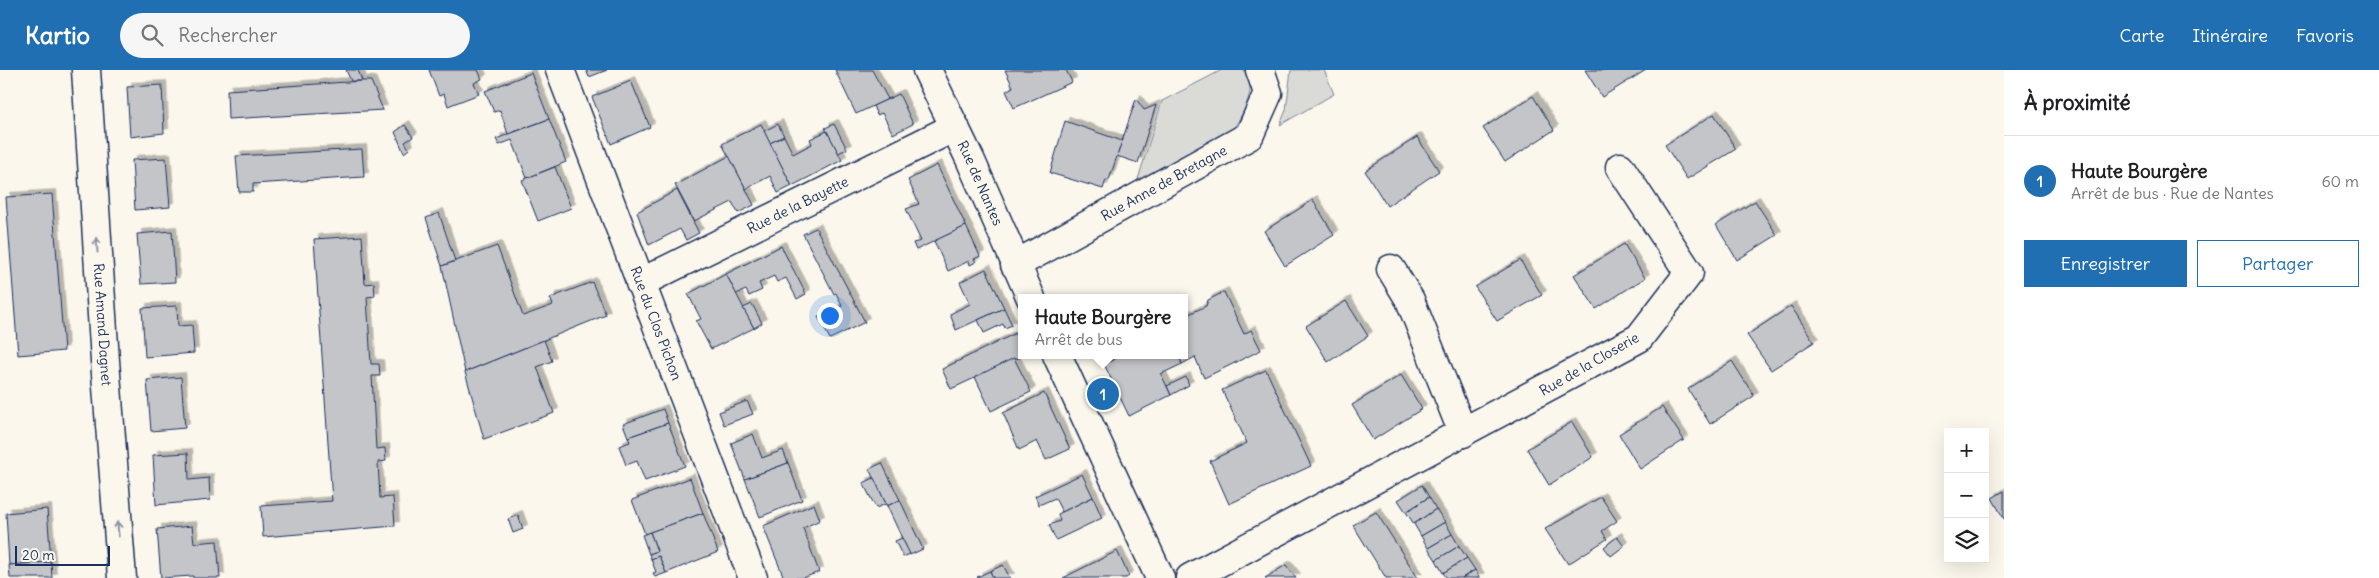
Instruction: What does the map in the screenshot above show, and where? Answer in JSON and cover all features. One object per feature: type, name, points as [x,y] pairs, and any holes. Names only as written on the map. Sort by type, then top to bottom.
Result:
[{"type":"street","name":"Rue Amand Dagnet","points":[[86,70],[105,361],[122,578]]},
{"type":"street","name":"Rue du Clos Pichon","points":[[560,70],[753,578]]},
{"type":"street","name":"Rue de Nantes","points":[[927,70],[955,127],[1029,294]]},
{"type":"street","name":"Rue Anne de Bretagne","points":[[1016,265],[1249,136],[1268,93],[1260,70]]},
{"type":"street","name":"Rue de la Bayette","points":[[640,283],[955,127]]},
{"type":"street","name":"Rue de la Closerie","points":[[1190,578],[1640,338],[1688,273],[1620,167]]},
{"type":"street","points":[[1391,268],[1410,300],[1463,433]]},
{"type":"street","points":[[1059,359],[1160,578]]},
{"type":"shaded area","points":[[1222,70],[1250,70],[1251,79],[1247,103],[1230,133],[1135,189],[1162,101]]},
{"type":"shaded area","points":[[1291,70],[1324,70],[1334,94],[1280,125],[1286,110]]},
{"type":"building","points":[[346,70],[358,70],[362,81],[351,81]]},
{"type":"building","points":[[429,70],[478,70],[482,79],[474,83],[479,94],[448,106],[444,94],[439,96]]},
{"type":"building","points":[[586,70],[607,70],[589,77]]},
{"type":"building","points":[[835,70],[872,70],[888,99],[856,114]]},
{"type":"building","points":[[1005,70],[1066,70],[1072,82],[1014,108],[1006,91],[1013,87]]},
{"type":"building","points":[[1585,70],[1646,70],[1602,97]]},
{"type":"building","points":[[531,73],[549,119],[508,134],[500,110],[494,112],[485,91]]},
{"type":"building","points":[[371,81],[383,110],[228,119],[227,90]]},
{"type":"building","points":[[631,81],[650,127],[611,144],[592,97]]},
{"type":"building","points":[[162,85],[164,133],[130,137],[127,87]]},
{"type":"building","points":[[899,94],[913,124],[893,134],[882,113],[877,115],[873,106]]},
{"type":"building","points":[[1533,96],[1554,130],[1505,162],[1483,128]]},
{"type":"building","points":[[1136,99],[1144,110],[1156,105],[1138,163],[1117,156]]},
{"type":"building","points":[[1714,114],[1736,149],[1687,179],[1665,145]]},
{"type":"building","points":[[549,119],[566,162],[527,178],[512,140],[499,145],[496,139]]},
{"type":"building","points":[[1065,121],[1122,141],[1109,180],[1106,180],[1103,189],[1050,173]]},
{"type":"building","points":[[761,124],[792,186],[778,193],[770,176],[746,189],[722,144]]},
{"type":"building","points":[[778,124],[784,136],[770,143],[764,131]]},
{"type":"building","points":[[834,124],[847,149],[838,153],[825,128]]},
{"type":"building","points":[[405,125],[413,137],[405,142],[409,149],[404,153],[395,132]]},
{"type":"building","points":[[827,131],[842,160],[792,186],[770,143],[784,136],[793,154],[812,144],[810,139]]},
{"type":"building","points":[[1417,137],[1439,171],[1387,206],[1365,171]]},
{"type":"building","points":[[362,149],[364,177],[253,184],[253,192],[239,192],[236,156]]},
{"type":"building","points":[[729,156],[754,205],[738,213],[732,202],[694,221],[675,185]]},
{"type":"building","points":[[166,158],[170,207],[135,210],[132,160]]},
{"type":"building","points":[[937,165],[966,226],[916,250],[913,243],[921,241],[906,209],[919,204],[908,180]]},
{"type":"building","points":[[555,167],[571,208],[538,221],[522,180]]},
{"type":"building","points":[[677,190],[699,233],[686,240],[680,229],[649,245],[637,212]]},
{"type":"building","points":[[52,194],[64,351],[18,355],[6,197]]},
{"type":"building","points":[[1313,200],[1334,235],[1285,266],[1264,231]]},
{"type":"building","points":[[1755,201],[1777,235],[1737,260],[1716,225]]},
{"type":"building","points":[[439,213],[455,261],[442,266],[426,218]]},
{"type":"building","points":[[966,226],[980,256],[974,259],[976,262],[970,265],[969,261],[948,271],[934,241]]},
{"type":"building","points":[[816,228],[865,322],[830,339],[818,317],[842,306],[803,234]]},
{"type":"building","points":[[172,231],[175,282],[141,284],[137,234]]},
{"type":"building","points":[[362,236],[365,284],[374,283],[375,296],[367,297],[371,364],[379,364],[380,376],[372,376],[376,449],[385,448],[386,461],[378,462],[380,498],[393,497],[395,526],[263,537],[261,506],[332,501],[314,239]]},
{"type":"building","points":[[1624,244],[1645,278],[1596,309],[1574,275]]},
{"type":"building","points":[[497,246],[523,316],[553,305],[550,298],[592,282],[606,315],[465,372],[442,266]]},
{"type":"building","points":[[781,246],[806,294],[797,299],[786,278],[777,282],[774,276],[759,283],[762,290],[749,296],[746,290],[736,294],[726,274]]},
{"type":"building","points":[[1520,260],[1542,295],[1497,321],[1475,287]]},
{"type":"building","points":[[986,269],[1004,308],[956,330],[950,314],[970,304],[960,282]]},
{"type":"building","points":[[726,274],[754,328],[711,349],[696,321],[701,319],[688,294]]},
{"type":"building","points":[[1224,292],[1244,334],[1251,330],[1261,350],[1204,378],[1195,357],[1182,364],[1180,359],[1188,359],[1188,315],[1206,306],[1208,300]]},
{"type":"building","points":[[1346,301],[1368,336],[1328,362],[1306,326]]},
{"type":"building","points":[[752,304],[762,323],[754,328],[743,308]]},
{"type":"building","points":[[177,306],[178,326],[192,325],[194,353],[145,357],[142,308]]},
{"type":"building","points":[[1791,306],[1814,342],[1771,370],[1747,335]]},
{"type":"building","points":[[1004,308],[1012,325],[1005,328],[1003,324],[984,333],[978,320]]},
{"type":"building","points":[[1016,333],[1018,337],[1018,358],[951,389],[942,369]]},
{"type":"building","points":[[544,340],[552,361],[537,367],[554,413],[484,439],[465,372]]},
{"type":"building","points":[[1014,358],[1031,392],[991,411],[975,377]]},
{"type":"building","points":[[1115,359],[1180,359],[1182,364],[1161,374],[1171,395],[1129,416],[1104,364]]},
{"type":"building","points":[[1732,361],[1754,396],[1710,424],[1688,389]]},
{"type":"building","points":[[1266,370],[1311,466],[1229,504],[1210,461],[1247,443],[1222,390]]},
{"type":"building","points":[[1401,375],[1422,409],[1373,440],[1352,405]]},
{"type":"building","points":[[181,377],[185,428],[151,431],[147,380]]},
{"type":"building","points":[[1186,377],[1189,385],[1171,395],[1167,386]]},
{"type":"building","points":[[1044,393],[1070,449],[1046,460],[1037,441],[1019,450],[1003,413]]},
{"type":"building","points":[[747,401],[753,414],[724,425],[719,412]]},
{"type":"building","points":[[1662,407],[1684,440],[1640,469],[1619,434]]},
{"type":"building","points":[[663,409],[668,423],[628,437],[623,424]]},
{"type":"building","points":[[1572,422],[1593,457],[1549,485],[1527,449]]},
{"type":"building","points":[[668,423],[685,466],[645,481],[637,461],[626,465],[619,446],[630,442],[628,437]]},
{"type":"building","points":[[753,434],[762,458],[783,450],[788,463],[745,479],[731,443]]},
{"type":"building","points":[[188,453],[189,480],[209,478],[210,500],[156,505],[153,455]]},
{"type":"building","points":[[788,463],[802,500],[760,517],[745,479]]},
{"type":"building","points":[[882,463],[900,500],[887,506],[869,469]]},
{"type":"building","points":[[1082,474],[1093,497],[1062,512],[1055,498],[1039,505],[1035,496]]},
{"type":"building","points":[[690,478],[703,513],[645,534],[632,500]]},
{"type":"building","points":[[874,478],[886,504],[876,508],[863,483]]},
{"type":"building","points":[[1422,485],[1429,497],[1406,512],[1398,500]]},
{"type":"building","points":[[2004,491],[2004,519],[1992,498]]},
{"type":"building","points":[[1093,497],[1102,518],[1056,540],[1049,525],[1060,521],[1058,514]]},
{"type":"building","points":[[1429,497],[1436,509],[1414,524],[1406,512]]},
{"type":"building","points":[[1601,497],[1617,521],[1602,531],[1607,539],[1568,564],[1545,529]]},
{"type":"building","points":[[900,500],[923,549],[910,555],[887,506]]},
{"type":"building","points":[[814,504],[820,520],[803,528],[819,572],[803,578],[784,578],[763,526]]},
{"type":"building","points":[[47,509],[51,562],[9,565],[6,513]]},
{"type":"building","points":[[1436,509],[1445,522],[1421,536],[1414,524]]},
{"type":"building","points":[[1376,512],[1418,578],[1386,578],[1353,525]]},
{"type":"building","points":[[703,513],[718,552],[666,573],[659,556],[651,559],[649,554],[657,551],[650,532]]},
{"type":"building","points":[[518,515],[523,529],[513,533],[508,519]]},
{"type":"building","points":[[1445,522],[1452,534],[1428,548],[1421,536]]},
{"type":"building","points":[[192,526],[194,543],[217,541],[220,578],[193,578],[193,576],[161,578],[157,529]]},
{"type":"building","points":[[650,532],[657,551],[649,554],[642,535]]},
{"type":"building","points":[[1452,534],[1459,546],[1436,560],[1428,548]]},
{"type":"building","points":[[1617,537],[1624,546],[1611,556],[1604,547]]},
{"type":"building","points":[[902,538],[910,554],[903,557],[895,541]]},
{"type":"building","points":[[1459,546],[1467,558],[1443,573],[1436,560]]},
{"type":"building","points":[[1117,551],[1129,576],[1126,578],[1063,578]]},
{"type":"building","points":[[659,556],[666,573],[655,577],[653,573],[656,572],[651,559]]},
{"type":"building","points":[[1467,558],[1475,570],[1462,578],[1447,578],[1443,573]]},
{"type":"building","points":[[51,562],[52,578],[10,578],[9,565]]},
{"type":"building","points":[[1003,565],[1010,578],[993,578],[990,571]]},
{"type":"building","points":[[1286,565],[1296,578],[1265,578]]},
{"type":"building","points":[[1475,570],[1480,578],[1462,578]]},
{"type":"building","points":[[990,571],[993,578],[977,577]]},
{"type":"place","name":"Haute Bourgère","points":[[1103,394]]}]
